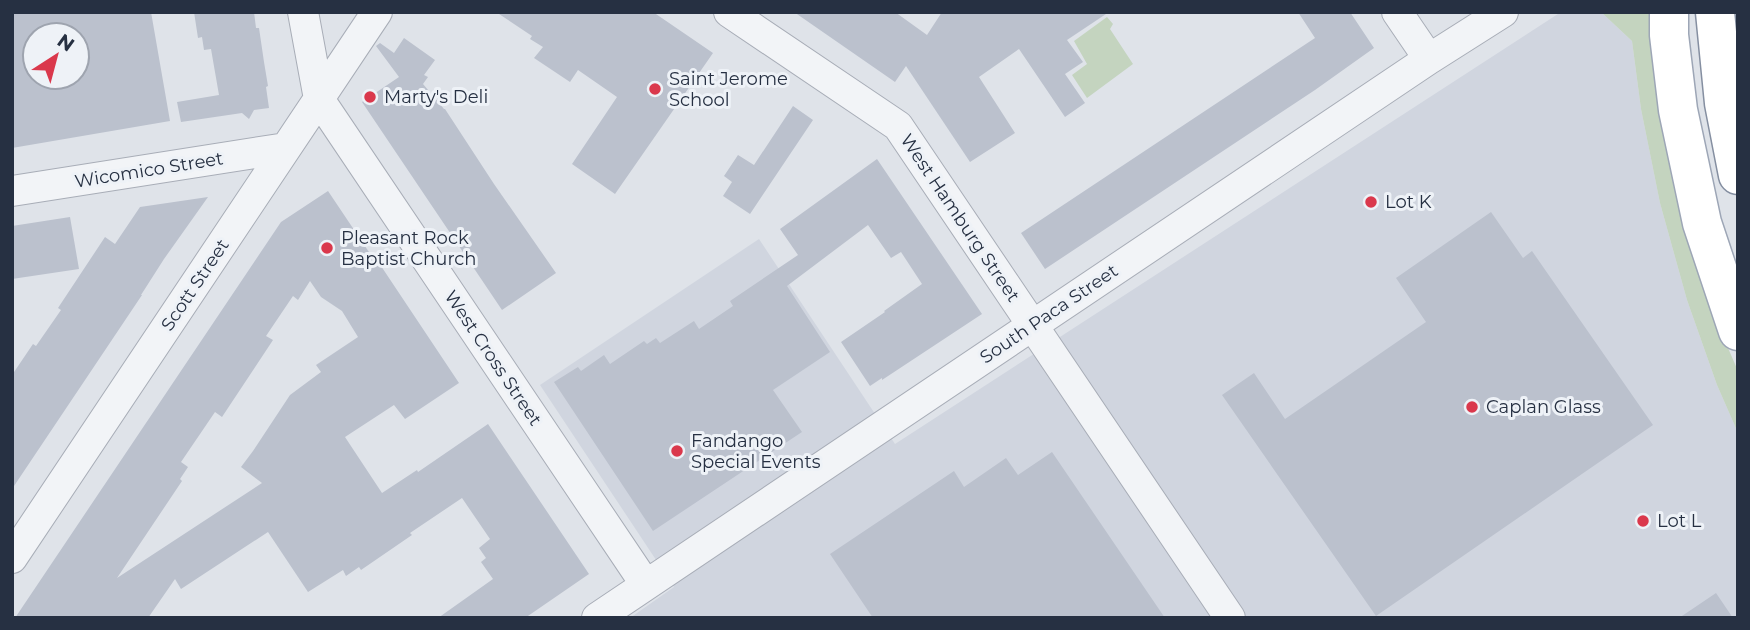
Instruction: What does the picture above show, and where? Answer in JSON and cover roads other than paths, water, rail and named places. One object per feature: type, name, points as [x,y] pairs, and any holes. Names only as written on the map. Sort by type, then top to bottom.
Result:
[{"type":"main road","points":[[1669,12],[1678,110],[1699,211],[1738,331]]},
{"type":"main road","points":[[1715,12],[1724,103],[1738,175]]},
{"type":"street","name":"West Cross Street","points":[[303,12],[320,99],[646,585]]},
{"type":"street","name":"Scott Street","points":[[12,558],[377,12]]},
{"type":"street","name":"West Hamburg Street","points":[[729,12],[898,126],[1230,618]]},
{"type":"street","points":[[1396,12],[1429,59]]},
{"type":"street","name":"South Paca Street","points":[[597,618],[1503,12]]},
{"type":"street","name":"Wicomico Street","points":[[12,191],[286,149]]},
{"type":"place","name":"Saint Jerome School","points":[[655,89]]},
{"type":"place","name":"Marty's Deli","points":[[370,97]]},
{"type":"place","name":"Lot K","points":[[1371,202]]},
{"type":"place","name":"Pleasant Rock Baptist Church","points":[[327,248]]},
{"type":"place","name":"Caplan Glass","points":[[1472,407]]},
{"type":"place","name":"Fandango Special Events","points":[[677,451]]},
{"type":"place","name":"Lot L","points":[[1643,521]]}]
